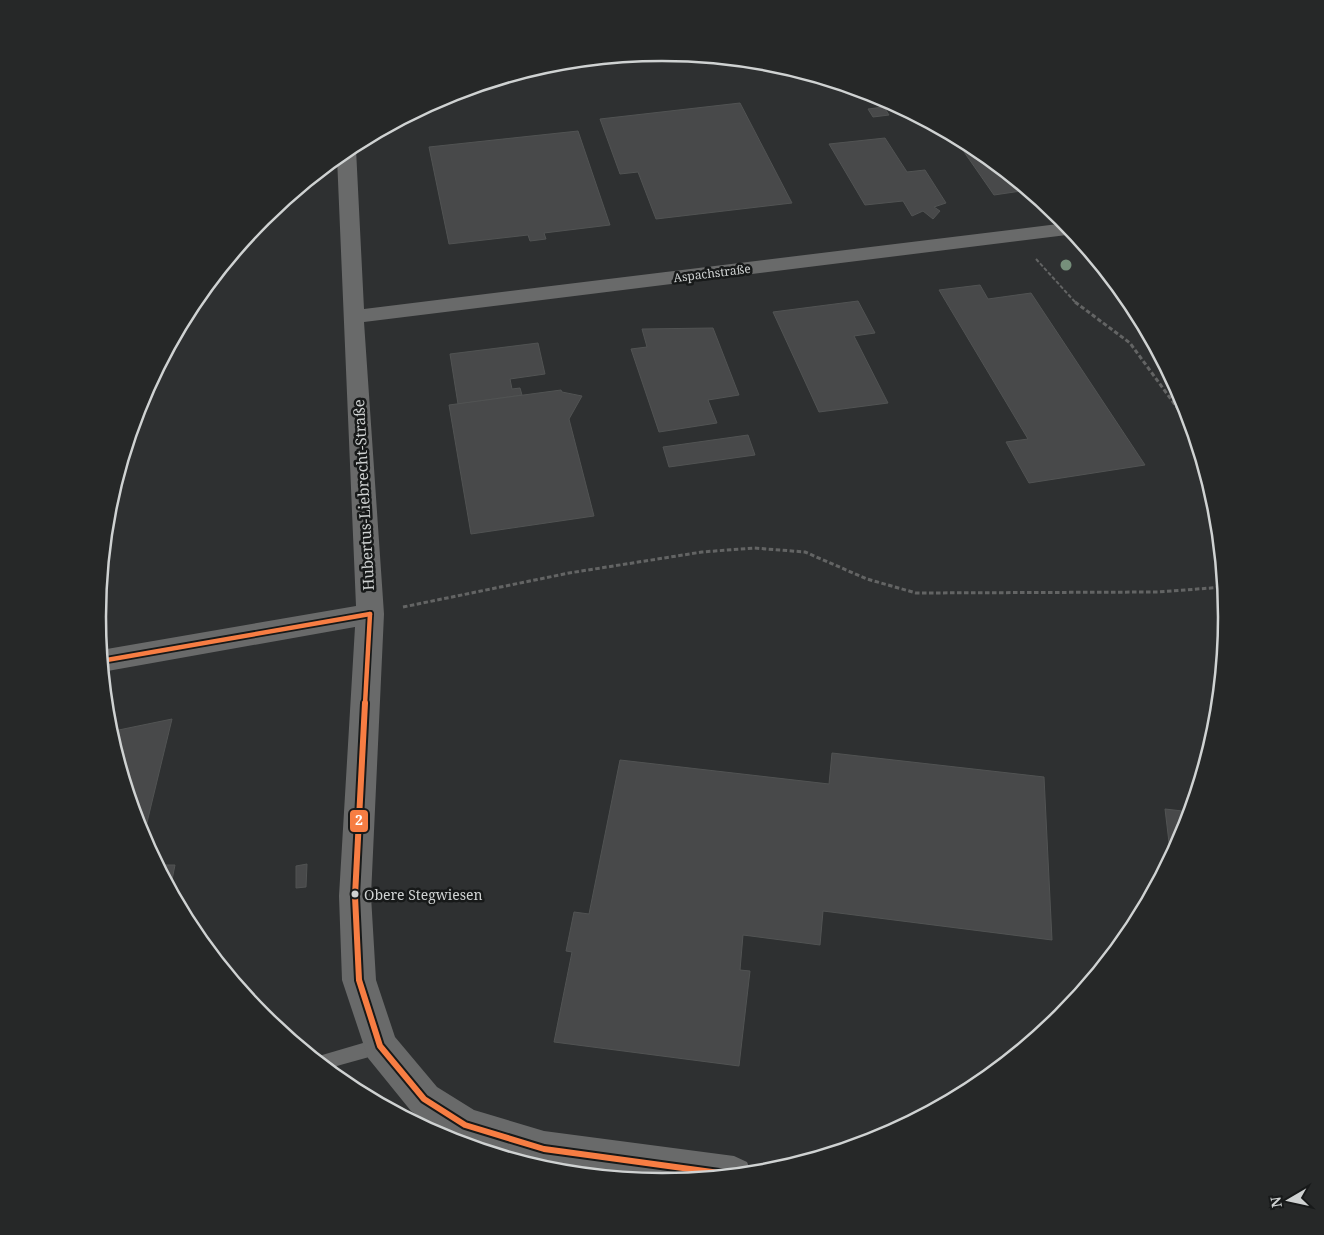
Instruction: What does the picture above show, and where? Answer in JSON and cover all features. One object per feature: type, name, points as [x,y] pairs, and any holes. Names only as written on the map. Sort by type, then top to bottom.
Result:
[{"type":"street","name":"Hubertus-Liebrecht-Straße","points":[[346,160],[353,317],[370,614],[355,896],[359,980],[380,1046],[424,1099],[465,1125],[544,1149],[710,1172]]},
{"type":"street","name":"Aspachstraße","points":[[353,317],[1061,230]]},
{"type":"street","points":[[108,660],[370,614]]},
{"type":"lane","points":[[326,1061],[380,1046]]},
{"type":"path","points":[[1016,236],[1077,305],[1130,343],[1177,407]]},
{"type":"path","points":[[370,614],[569,573],[702,552],[754,548],[805,552],[867,579],[916,593],[1158,592],[1217,588]]},
{"type":"building","points":[[740,103],[792,203],[656,219],[638,172],[620,174],[600,119]]},
{"type":"building","points":[[882,107],[889,115],[873,117],[868,109]]},
{"type":"building","points":[[578,131],[610,225],[544,233],[546,239],[530,241],[528,235],[449,244],[429,147]]},
{"type":"building","points":[[885,138],[907,172],[925,170],[946,203],[934,207],[940,211],[933,219],[923,211],[912,216],[903,201],[865,205],[829,144]]},
{"type":"building","points":[[963,150],[1020,191],[994,195]]},
{"type":"building","points":[[980,285],[988,299],[1031,293],[1145,465],[1029,483],[1006,442],[1028,439],[939,290]]},
{"type":"building","points":[[858,301],[875,333],[854,336],[888,403],[819,412],[773,312]]},
{"type":"building","points":[[713,328],[739,395],[708,400],[717,423],[659,432],[631,349],[647,347],[642,329]]},
{"type":"building","points":[[538,343],[545,374],[510,379],[512,389],[520,388],[522,395],[458,404],[450,354]]},
{"type":"building","points":[[561,390],[562,392],[582,396],[569,419],[594,516],[471,534],[449,405]]},
{"type":"building","points":[[748,435],[755,455],[669,467],[663,447]]},
{"type":"building","points":[[172,719],[146,825],[135,796],[117,730]]},
{"type":"building","points":[[832,753],[1044,777],[1052,940],[823,911],[820,945],[743,935],[740,970],[750,971],[739,1066],[554,1042],[572,952],[566,951],[574,912],[589,914],[620,760],[829,784]]},
{"type":"building","points":[[1165,809],[1183,811],[1176,830],[1169,845]]},
{"type":"building","points":[[307,864],[306,887],[296,888],[296,866]]},
{"type":"building","points":[[164,865],[175,865],[172,881]]},
{"type":"transit line","name":"2","points":[[370,614],[355,896],[359,980],[380,1046],[424,1099],[465,1125],[544,1149],[710,1172]]},
{"type":"transit line","name":"2","points":[[108,660],[370,614]]},
{"type":"place","name":"Obere Stegwiesen","points":[[355,894]]}]
